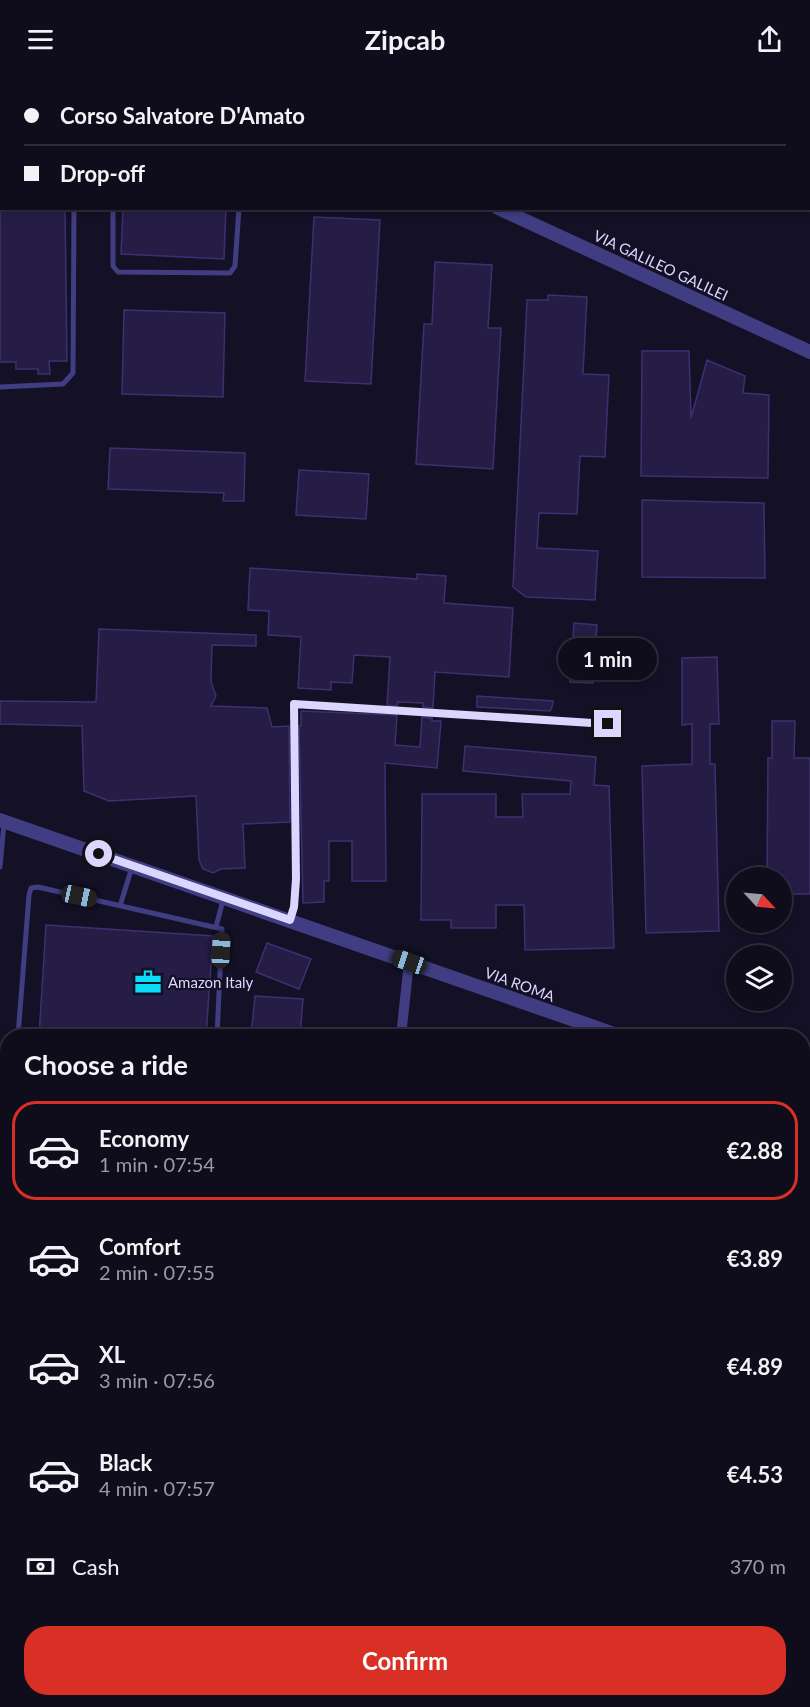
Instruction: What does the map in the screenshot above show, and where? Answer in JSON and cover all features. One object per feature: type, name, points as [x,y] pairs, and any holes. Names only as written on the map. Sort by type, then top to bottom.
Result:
[{"type":"street","name":"VIA GALILEO GALILEI","points":[[502,210],[810,352]]},
{"type":"street","name":"VIA ROMA","points":[[2,820],[600,1029]]},
{"type":"street","points":[[402,1029],[409,962]]},
{"type":"lane","points":[[0,387],[63,384],[73,373],[74,210]]},
{"type":"lane","points":[[113,210],[112,266],[118,272],[230,273],[235,266],[239,210]]},
{"type":"lane","points":[[290,920],[294,907],[296,879],[294,704],[608,724]]},
{"type":"lane","points":[[0,867],[2,820]]},
{"type":"lane","points":[[120,906],[133,866]]},
{"type":"lane","points":[[19,1029],[29,896],[31,888],[38,887],[222,929],[217,1029]]},
{"type":"lane","points":[[216,927],[224,897]]},
{"type":"building","points":[[0,210],[65,210],[67,361],[49,361],[50,374],[38,374],[38,369],[16,369],[16,362],[0,362]]},
{"type":"building","points":[[123,210],[226,210],[224,259],[121,254]]},
{"type":"building","points":[[314,217],[380,220],[371,384],[305,381]]},
{"type":"building","points":[[435,262],[492,265],[488,328],[501,328],[493,469],[416,464],[424,324],[432,324]]},
{"type":"building","points":[[548,295],[587,297],[583,374],[609,375],[605,457],[580,456],[577,514],[539,513],[537,548],[598,551],[595,600],[526,597],[513,587],[527,300],[548,300]]},
{"type":"building","points":[[124,310],[225,313],[223,397],[122,394]]},
{"type":"building","points":[[642,351],[689,351],[691,418],[707,360],[745,376],[743,393],[769,395],[768,478],[641,476]]},
{"type":"building","points":[[110,448],[245,453],[244,501],[223,501],[224,493],[108,489]]},
{"type":"building","points":[[299,470],[369,474],[366,519],[296,515]]},
{"type":"building","points":[[642,500],[764,503],[765,578],[642,577]]},
{"type":"building","points":[[250,568],[417,579],[417,574],[446,576],[444,603],[513,608],[509,677],[435,672],[433,708],[423,707],[423,703],[398,702],[397,706],[387,705],[390,657],[354,655],[352,683],[331,682],[331,690],[298,688],[301,637],[268,635],[269,611],[248,610]]},
{"type":"building","points":[[574,623],[597,625],[593,683],[570,682]]},
{"type":"building","points":[[99,629],[256,635],[256,646],[212,645],[211,682],[216,696],[211,706],[267,708],[272,727],[289,726],[290,822],[243,824],[245,868],[221,869],[213,873],[203,869],[199,860],[196,796],[109,801],[84,791],[82,726],[0,724],[0,701],[96,702]]},
{"type":"building","points":[[717,657],[719,724],[710,724],[710,764],[715,764],[719,931],[646,933],[642,766],[692,764],[692,724],[682,725],[682,658]]},
{"type":"building","points":[[477,696],[553,701],[550,711],[477,707]]},
{"type":"building","points":[[301,711],[397,715],[395,745],[420,747],[422,717],[432,718],[432,721],[441,721],[437,768],[385,763],[386,881],[352,881],[352,841],[329,841],[329,881],[324,881],[324,902],[303,903],[299,726],[301,726]]},
{"type":"building","points":[[772,721],[795,721],[794,758],[810,758],[810,894],[792,894],[792,867],[767,867],[768,758],[772,758]]},
{"type":"building","points":[[465,746],[596,757],[594,785],[609,786],[614,948],[525,950],[524,905],[496,905],[496,928],[451,928],[451,920],[421,920],[422,794],[496,794],[496,817],[523,817],[522,794],[570,794],[571,781],[463,771]]},
{"type":"building","points":[[46,925],[213,936],[206,1029],[39,1029]]},
{"type":"building","points":[[267,943],[311,959],[299,989],[256,972]]},
{"type":"building","points":[[255,996],[303,999],[301,1029],[252,1029]]},
{"type":"place","name":"Amazon Italy","points":[[148,982]]},
{"type":"route","points":[[99,854],[290,920],[294,907],[296,879],[294,704],[608,724]]}]
